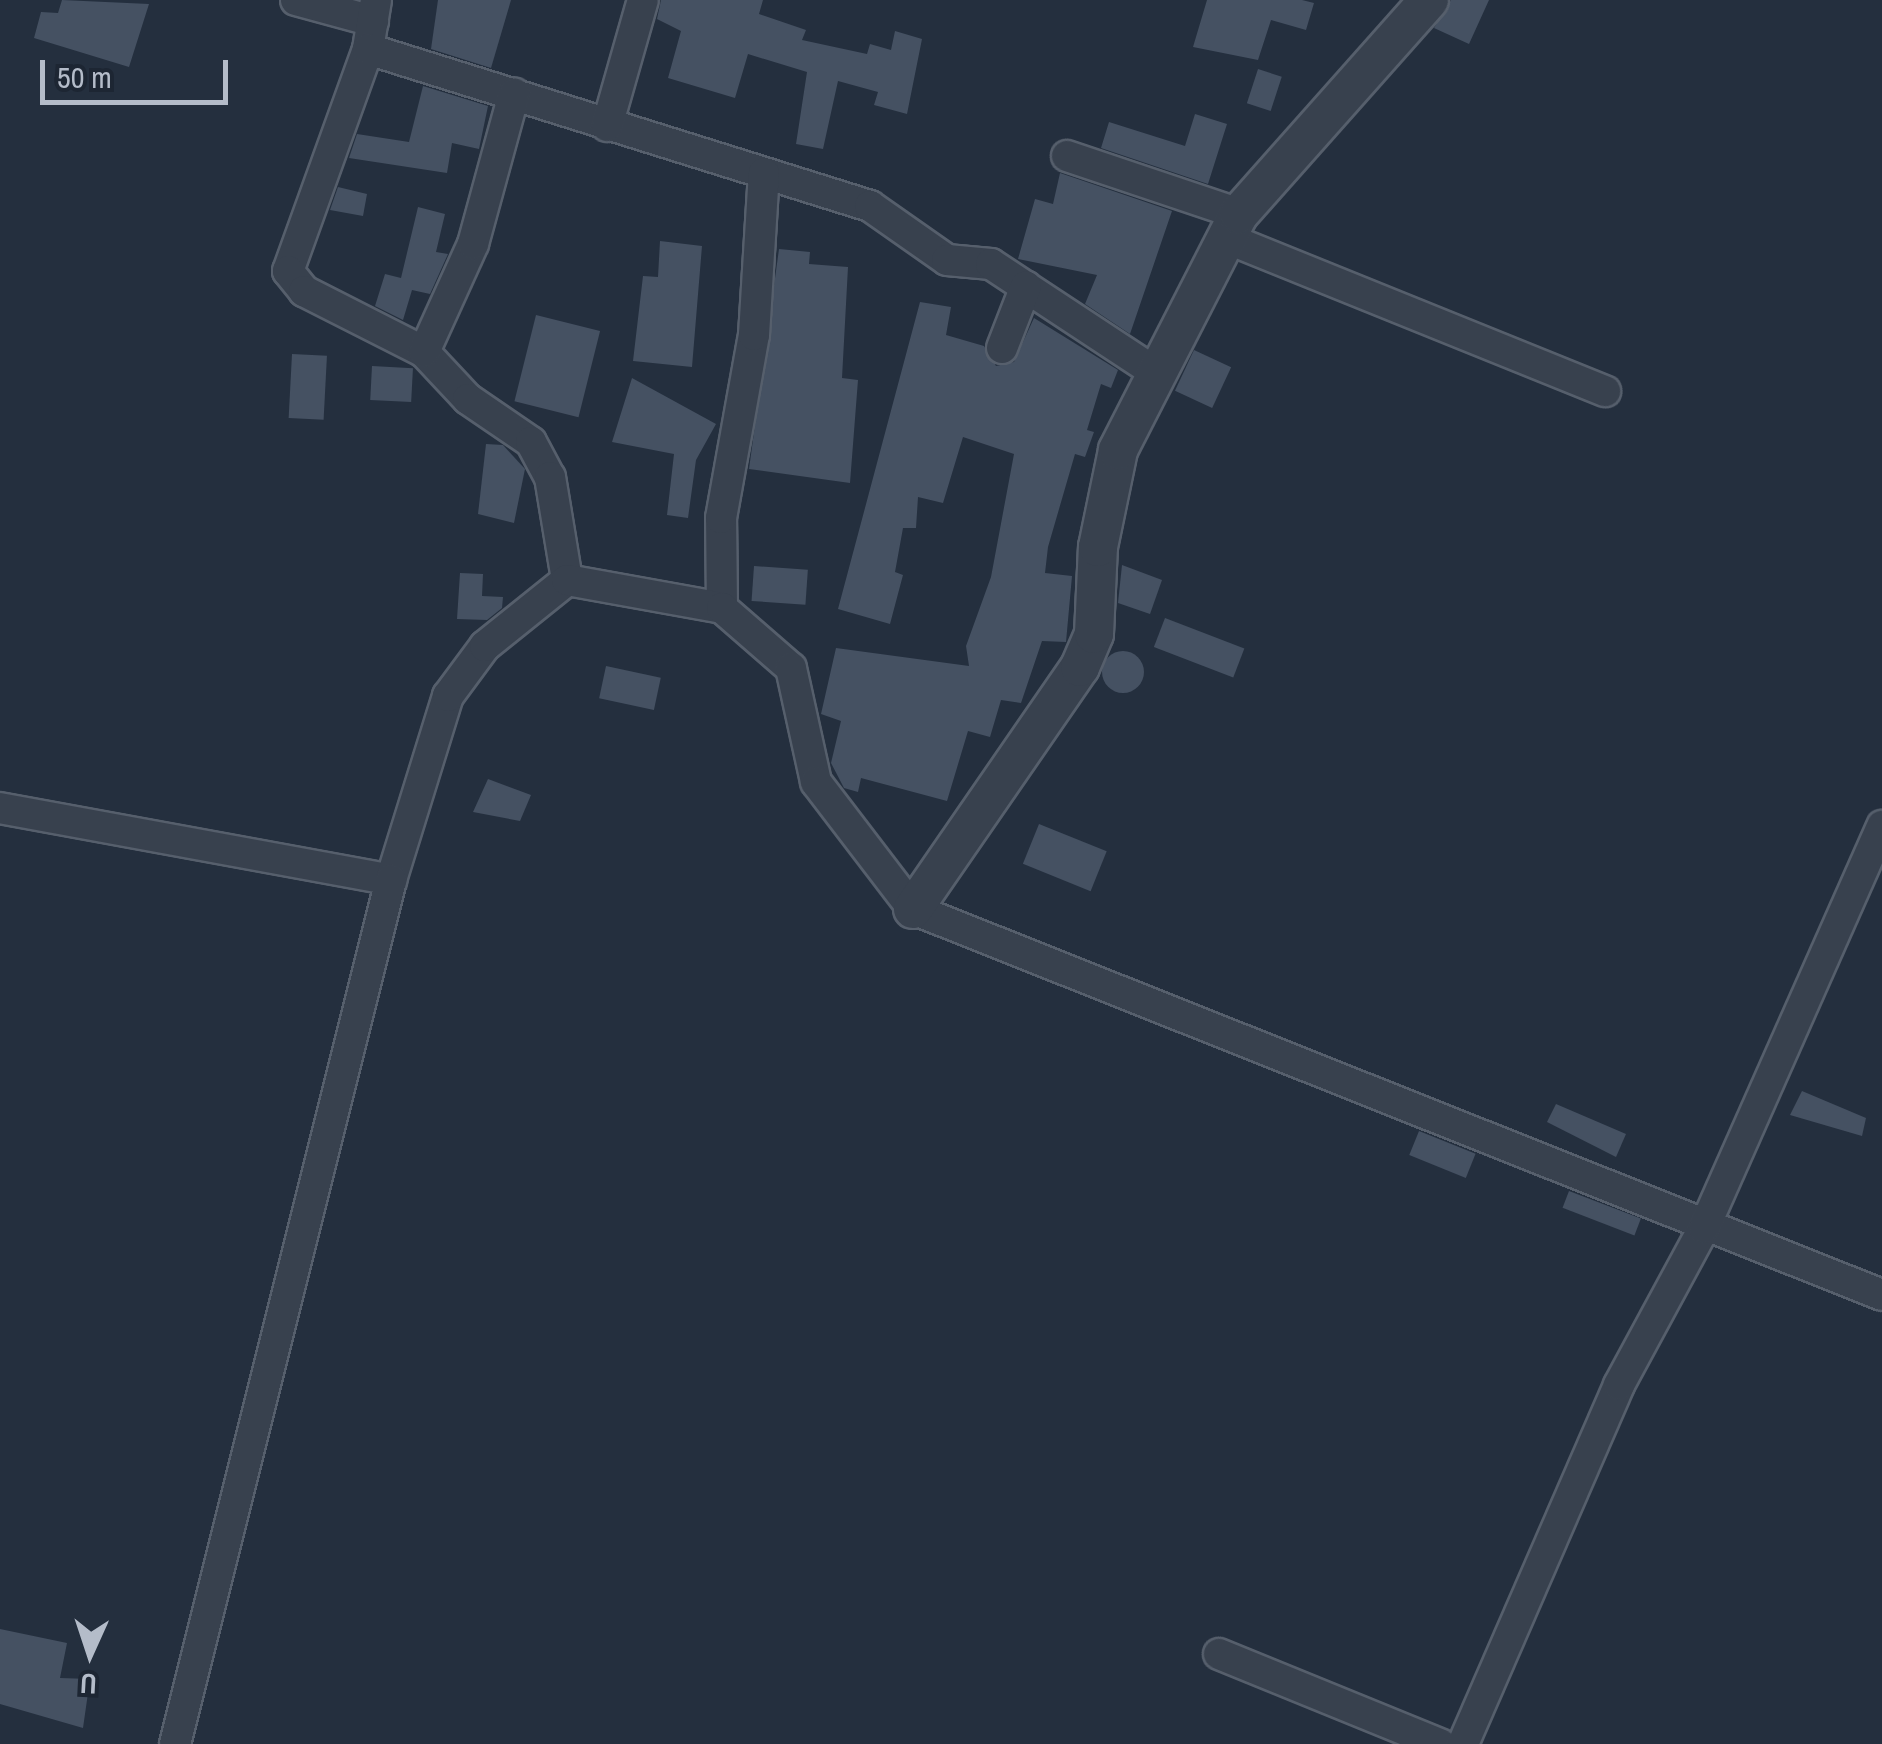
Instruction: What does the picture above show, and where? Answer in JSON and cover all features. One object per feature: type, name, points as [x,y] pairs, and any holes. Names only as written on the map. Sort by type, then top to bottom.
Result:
[{"type":"street","points":[[296,0],[372,24],[514,94],[870,206],[947,260],[990,264],[1153,371]]},
{"type":"street","points":[[607,126],[643,0]]},
{"type":"street","points":[[912,909],[1087,651],[1106,492],[1153,371],[1232,226],[1429,0]]},
{"type":"street","points":[[372,24],[288,270],[304,290],[424,352],[468,399],[540,452],[568,580]]},
{"type":"street","points":[[424,352],[473,244],[514,94]]},
{"type":"street","points":[[1067,156],[1604,391]]},
{"type":"street","points":[[722,608],[720,518],[754,335],[764,173]]},
{"type":"street","points":[[1002,348],[1026,286]]},
{"type":"street","points":[[568,580],[722,608],[791,668],[816,782],[912,909],[1704,1228],[1882,1294]]},
{"type":"street","points":[[174,1744],[391,880],[456,680],[568,580]]},
{"type":"street","points":[[0,808],[391,880]]},
{"type":"street","points":[[1464,1744],[1619,1386],[1704,1228],[1882,826]]},
{"type":"street","points":[[1219,1654],[1440,1744]]},
{"type":"building","points":[[62,0],[149,4],[129,67],[34,38],[41,12],[58,13]]},
{"type":"building","points":[[438,0],[511,0],[491,68],[431,49]]},
{"type":"building","points":[[661,0],[763,0],[759,14],[806,30],[802,40],[867,54],[870,44],[891,50],[895,31],[922,39],[907,114],[874,105],[878,92],[838,81],[823,149],[796,144],[807,72],[748,54],[735,98],[668,78],[681,31],[657,19]]},
{"type":"building","points":[[1207,0],[1314,3],[1306,30],[1271,20],[1258,60],[1193,47]]},
{"type":"building","points":[[1451,0],[1489,0],[1469,44],[1434,28]]},
{"type":"building","points":[[1258,69],[1282,77],[1271,111],[1247,103]]},
{"type":"building","points":[[423,86],[488,106],[479,149],[452,143],[447,173],[349,158],[357,134],[409,142]]},
{"type":"building","points":[[1195,114],[1227,124],[1208,184],[1101,148],[1109,122],[1185,146]]},
{"type":"building","points":[[1060,173],[1172,211],[1130,334],[1085,304],[1097,275],[1018,259],[1035,199],[1053,204]]},
{"type":"building","points":[[338,187],[367,194],[363,216],[330,210]]},
{"type":"building","points":[[418,207],[445,214],[436,252],[448,254],[430,294],[412,290],[403,320],[375,306],[385,274],[401,278]]},
{"type":"building","points":[[660,241],[702,246],[692,367],[633,361],[643,276],[658,277]]},
{"type":"building","points":[[779,249],[810,252],[809,264],[848,267],[842,378],[858,380],[850,483],[749,469]]},
{"type":"building","points":[[920,302],[951,307],[946,335],[984,346],[996,366],[1014,362],[1034,318],[1118,370],[1111,388],[1101,384],[1087,430],[1094,432],[1085,457],[1075,454],[1048,547],[1045,573],[1072,576],[1066,642],[1042,641],[1021,703],[1001,700],[990,737],[968,731],[947,801],[861,778],[858,792],[844,788],[831,763],[841,721],[821,714],[836,648],[969,666],[966,646],[991,577],[1014,454],[963,437],[943,503],[918,497],[916,528],[903,528],[895,572],[903,575],[890,624],[838,609]]},
{"type":"building","points":[[536,315],[600,331],[579,417],[514,401]]},
{"type":"building","points":[[1194,350],[1231,367],[1212,408],[1175,391]]},
{"type":"building","points":[[292,354],[327,356],[324,420],[289,418]]},
{"type":"building","points":[[372,366],[413,368],[411,402],[370,400]]},
{"type":"building","points":[[632,378],[716,424],[696,460],[688,518],[667,515],[674,454],[612,442]]},
{"type":"building","points":[[486,444],[503,445],[525,469],[514,523],[478,514]]},
{"type":"building","points":[[1122,565],[1162,580],[1150,614],[1118,603]]},
{"type":"building","points":[[754,566],[808,570],[805,605],[752,601]]},
{"type":"building","points":[[460,573],[483,574],[482,596],[503,597],[502,608],[487,620],[457,619]]},
{"type":"building","points":[[1165,618],[1244,648],[1233,677],[1154,647]]},
{"type":"building","points":[[1123,651],[1138,657],[1144,672],[1138,687],[1123,693],[1108,687],[1102,672],[1108,657]]},
{"type":"building","points":[[606,666],[661,678],[654,710],[599,698]]},
{"type":"building","points":[[488,779],[531,795],[520,821],[473,812]]},
{"type":"building","points":[[1039,824],[1107,851],[1091,891],[1023,864]]},
{"type":"building","points":[[1802,1091],[1866,1118],[1862,1136],[1790,1115]]},
{"type":"building","points":[[1556,1104],[1626,1134],[1616,1157],[1547,1122]]},
{"type":"building","points":[[1419,1131],[1476,1154],[1466,1178],[1409,1155]]},
{"type":"building","points":[[1569,1191],[1641,1219],[1634,1235],[1563,1208]]},
{"type":"building","points":[[0,1629],[67,1643],[60,1678],[90,1679],[83,1728],[0,1704]]}]
